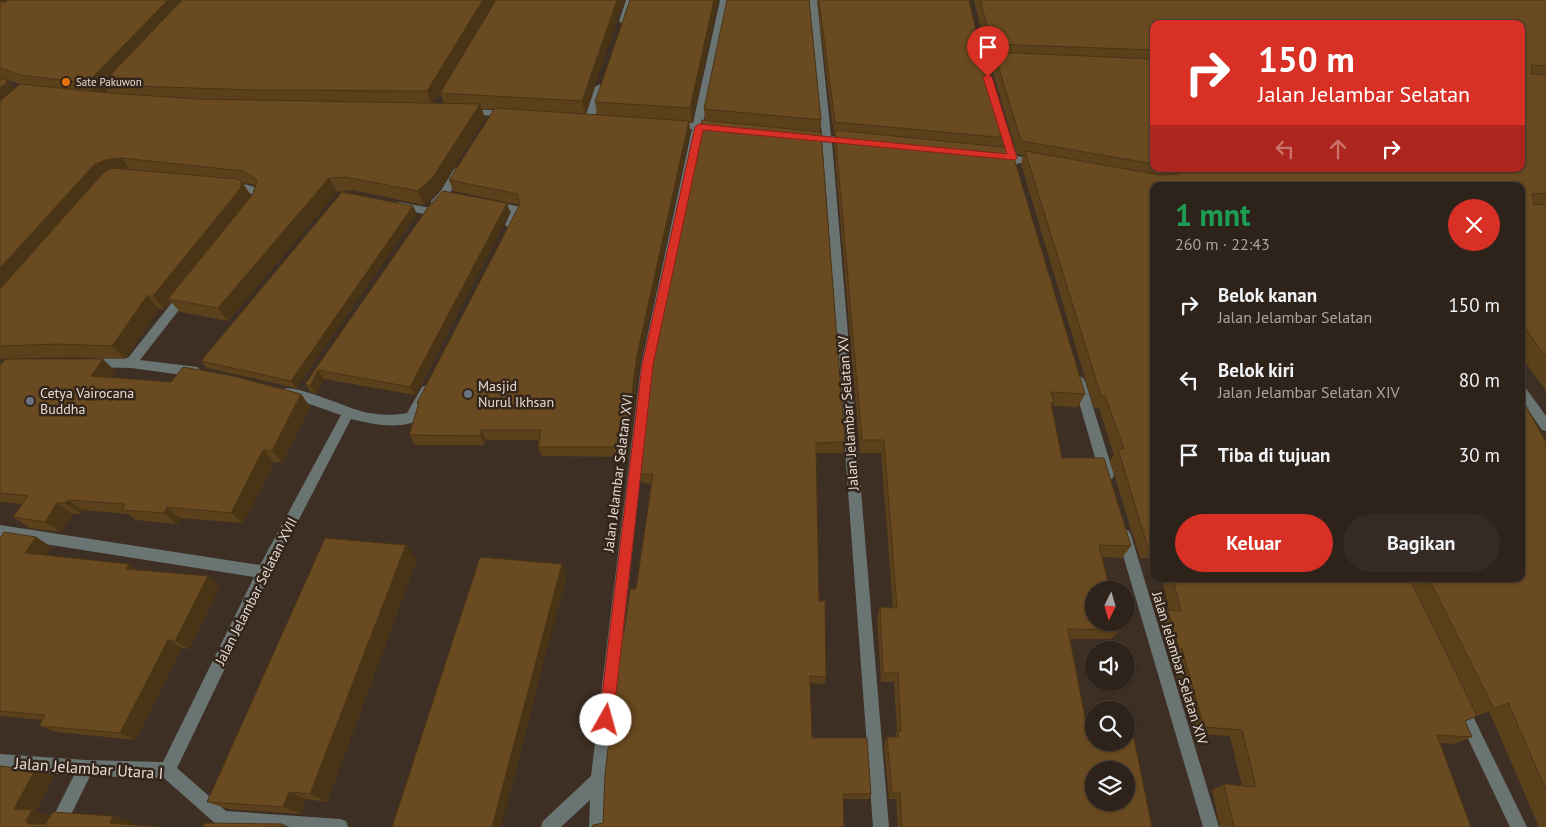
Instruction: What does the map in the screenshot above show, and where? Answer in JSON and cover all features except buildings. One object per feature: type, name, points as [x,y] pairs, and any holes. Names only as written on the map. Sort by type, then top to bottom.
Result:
[{"type":"street","points":[[621,26],[630,0]]},
{"type":"street","name":"Jalan Jelambar Selatan XVI","points":[[597,827],[599,780],[647,365],[699,127],[724,0]]},
{"type":"street","name":"Jalan Jelambar Selatan XV","points":[[813,0],[826,138],[880,827]]},
{"type":"street","points":[[988,78],[982,56],[1021,62]]},
{"type":"street","points":[[589,120],[603,79]]},
{"type":"street","points":[[456,111],[514,114]]},
{"type":"street","points":[[487,126],[495,113]]},
{"type":"street","points":[[999,114],[1018,177]]},
{"type":"street","points":[[659,124],[728,130]]},
{"type":"street","points":[[797,136],[865,142]]},
{"type":"street","points":[[983,155],[1051,165]]},
{"type":"street","points":[[389,203],[424,216],[448,195],[463,164]]},
{"type":"street","points":[[219,185],[248,188],[259,194],[256,204],[250,211]]},
{"type":"street","points":[[480,201],[517,209],[503,239]]},
{"type":"street","points":[[131,363],[190,287]]},
{"type":"street","points":[[74,364],[131,363],[200,373],[206,360]]},
{"type":"street","points":[[1075,368],[1109,483]]},
{"type":"street","points":[[272,389],[300,395],[348,413],[399,421],[411,418],[432,377]]},
{"type":"street","points":[[300,395],[308,383]]},
{"type":"street","points":[[1525,396],[1546,426]]},
{"type":"street","name":"Jalan Jelambar Selatan XVII","points":[[167,770],[264,572],[348,413]]},
{"type":"street","name":"Jalan Jelambar Selatan XIV","points":[[1120,521],[1212,827]]},
{"type":"street","points":[[0,531],[264,572]]},
{"type":"street","points":[[1455,694],[1519,827]]},
{"type":"street","name":"Jalan Jelambar Utara I","points":[[0,762],[86,768],[167,770],[221,823],[340,827]]},
{"type":"street","points":[[59,822],[86,768]]},
{"type":"street","points":[[549,827],[599,780]]},
{"type":"place","name":"Sate Pakuwon","points":[[66,82]]},
{"type":"place","name":"Masjid Nurul Ikhsan","points":[[468,394]]},
{"type":"place","name":"Cetya Vairocana Buddha","points":[[30,401]]},
{"type":"route","points":[[606,720],[647,365],[699,127],[826,138],[1012,158],[988,77]]}]
